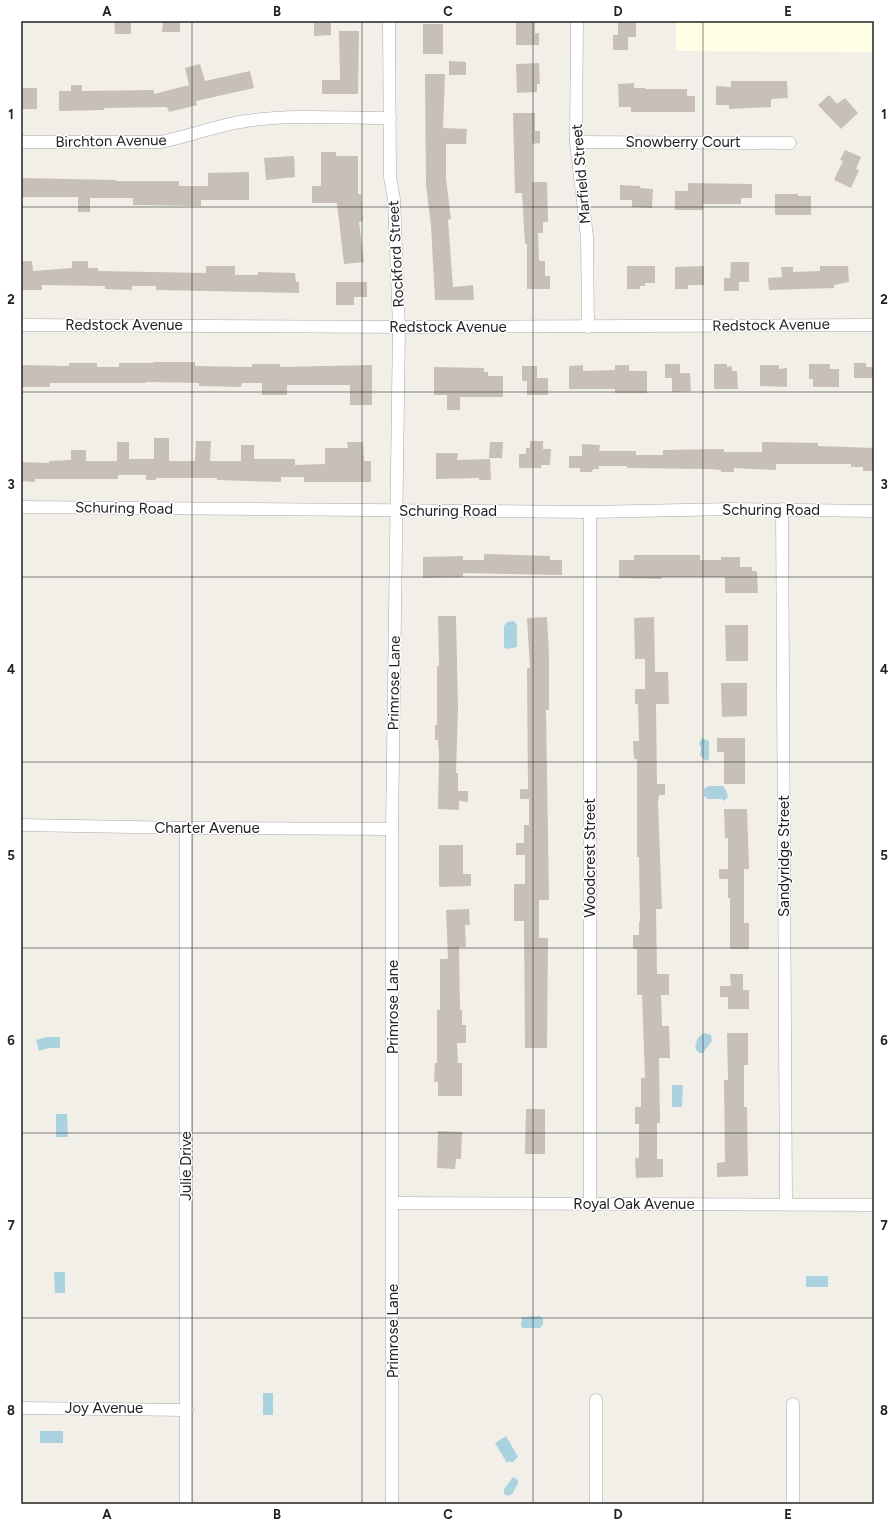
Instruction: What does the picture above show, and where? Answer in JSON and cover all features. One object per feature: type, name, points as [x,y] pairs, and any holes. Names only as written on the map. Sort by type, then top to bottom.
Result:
[{"type":"street","name":"Rockford Street","points":[[389,21],[390,177],[394,199],[399,327],[395,511]]},
{"type":"street","name":"Marfield Street","points":[[577,21],[576,142],[587,237],[588,327]]},
{"type":"street","name":"Birchton Avenue","points":[[21,142],[160,142],[179,139],[222,125],[266,118],[390,118]]},
{"type":"street","name":"Snowberry Court","points":[[576,142],[790,143]]},
{"type":"street","name":"Redstock Avenue","points":[[21,325],[399,327],[874,325]]},
{"type":"street","name":"Schuring Road","points":[[21,507],[590,512],[782,509],[874,511]]},
{"type":"street","name":"Sandyridge Street","points":[[782,509],[786,1204]]},
{"type":"street","name":"Primrose Lane","points":[[392,1504],[392,829],[395,511]]},
{"type":"street","name":"Woodcrest Street","points":[[590,512],[590,1204]]},
{"type":"street","name":"Charter Avenue","points":[[21,825],[186,828],[392,829]]},
{"type":"street","name":"Julie Drive","points":[[186,828],[186,1504]]},
{"type":"street","name":"Royal Oak Avenue","points":[[393,1203],[874,1205]]},
{"type":"street","points":[[596,1400],[596,1504]]},
{"type":"street","points":[[793,1404],[794,1504]]},
{"type":"street","name":"Joy Avenue","points":[[21,1408],[187,1410]]},
{"type":"shaded area","points":[[676,21],[874,21],[874,52],[676,51]]},
{"type":"water","points":[[514,621],[517,625],[517,647],[506,649],[504,647],[504,626],[507,622]]},
{"type":"water","points":[[702,738],[709,741],[709,759],[706,761],[700,755],[701,749],[699,743]]},
{"type":"water","points":[[708,786],[723,786],[728,797],[724,801],[722,799],[708,799],[704,796],[704,789]]},
{"type":"water","points":[[705,1033],[711,1035],[712,1041],[703,1053],[699,1053],[696,1050],[696,1042],[700,1036]]},
{"type":"water","points":[[47,1037],[60,1037],[60,1048],[49,1048],[39,1051],[36,1040]]},
{"type":"water","points":[[672,1085],[683,1085],[682,1107],[672,1107]]},
{"type":"water","points":[[56,1114],[67,1114],[68,1137],[56,1137]]},
{"type":"water","points":[[54,1272],[65,1272],[65,1293],[55,1293]]},
{"type":"water","points":[[806,1276],[828,1276],[828,1287],[806,1287]]},
{"type":"water","points":[[540,1316],[543,1319],[543,1324],[540,1328],[523,1328],[521,1326],[522,1317]]},
{"type":"water","points":[[263,1393],[273,1393],[273,1415],[263,1415]]},
{"type":"water","points":[[40,1431],[63,1431],[63,1443],[40,1443]]},
{"type":"water","points":[[506,1436],[518,1457],[512,1463],[510,1461],[507,1463],[495,1443]]},
{"type":"water","points":[[513,1477],[518,1480],[518,1483],[512,1494],[508,1496],[504,1494],[504,1489]]},
{"type":"building","points":[[114,21],[131,21],[131,34],[115,34]]},
{"type":"building","points":[[163,21],[180,21],[180,32],[162,32]]},
{"type":"building","points":[[516,21],[535,21],[535,33],[539,33],[539,45],[516,45]]},
{"type":"building","points":[[618,21],[636,21],[636,37],[628,37],[628,50],[613,50],[613,35],[618,35]]},
{"type":"building","points":[[314,23],[331,23],[331,35],[314,36]]},
{"type":"building","points":[[423,24],[443,24],[443,54],[423,54]]},
{"type":"building","points":[[339,31],[359,31],[358,94],[322,94],[322,80],[340,80]]},
{"type":"building","points":[[449,61],[466,62],[466,75],[449,75]]},
{"type":"building","points":[[539,63],[540,84],[537,84],[537,92],[517,93],[516,64]]},
{"type":"building","points":[[200,64],[205,81],[250,71],[254,88],[196,101],[197,105],[169,112],[167,107],[104,108],[104,110],[59,111],[59,91],[71,91],[71,85],[82,85],[82,91],[154,90],[154,94],[189,85],[185,68]]},
{"type":"building","points":[[425,74],[445,74],[443,128],[467,129],[466,144],[446,144],[446,179],[451,219],[448,220],[453,287],[473,285],[474,300],[435,300],[431,226],[426,185]]},
{"type":"building","points":[[731,81],[787,81],[788,98],[771,99],[771,107],[729,109],[729,105],[716,105],[716,86],[731,87]]},
{"type":"building","points":[[634,83],[634,88],[687,89],[687,96],[695,96],[695,112],[631,112],[631,107],[619,107],[618,84]]},
{"type":"building","points":[[21,88],[37,88],[37,109],[21,109]]},
{"type":"building","points":[[829,95],[837,104],[845,98],[858,113],[841,129],[818,105]]},
{"type":"building","points":[[513,113],[535,113],[535,131],[540,131],[540,143],[532,144],[532,182],[547,182],[548,222],[543,222],[543,233],[538,233],[539,261],[545,261],[545,276],[550,276],[550,289],[527,289],[527,244],[525,244],[522,193],[515,193]]},
{"type":"building","points":[[845,150],[861,157],[856,169],[859,170],[851,188],[834,180],[843,161],[840,160]]},
{"type":"building","points":[[321,152],[336,152],[336,156],[358,156],[358,194],[361,194],[363,221],[359,222],[364,262],[344,264],[337,203],[312,203],[312,186],[321,186]]},
{"type":"building","points":[[294,156],[295,177],[266,180],[264,158]]},
{"type":"building","points":[[249,172],[249,200],[201,200],[201,206],[133,205],[133,198],[90,198],[90,212],[78,212],[78,197],[21,197],[21,178],[179,181],[179,186],[208,186],[208,173]]},
{"type":"building","points":[[688,183],[752,184],[752,198],[741,198],[741,204],[703,204],[703,210],[675,210],[675,191],[688,191]]},
{"type":"building","points":[[620,185],[640,186],[640,188],[653,189],[652,208],[632,207],[632,200],[620,200]]},
{"type":"building","points":[[775,194],[798,194],[798,196],[811,196],[811,215],[775,215]]},
{"type":"building","points":[[21,261],[32,261],[33,271],[72,268],[72,261],[88,261],[88,268],[98,268],[98,271],[206,273],[206,266],[235,266],[235,275],[258,275],[258,272],[295,273],[296,282],[299,282],[299,293],[156,290],[156,286],[132,286],[132,290],[105,289],[105,286],[42,285],[42,290],[21,290]]},
{"type":"building","points":[[731,262],[749,262],[749,282],[739,282],[739,291],[724,291],[724,278],[730,278]]},
{"type":"building","points":[[627,266],[655,266],[655,283],[645,283],[645,286],[640,286],[640,289],[627,289]]},
{"type":"building","points":[[704,266],[704,285],[688,285],[688,289],[675,289],[675,267]]},
{"type":"building","points":[[820,266],[848,266],[849,282],[834,285],[834,288],[769,290],[768,278],[782,277],[781,267],[793,267],[793,272],[820,271]]},
{"type":"building","points":[[336,282],[367,282],[367,297],[354,297],[354,305],[336,305]]},
{"type":"building","points":[[195,362],[195,366],[252,367],[252,364],[280,364],[280,367],[372,365],[372,405],[350,405],[350,385],[287,385],[287,395],[262,395],[262,383],[242,383],[241,387],[199,386],[199,383],[146,382],[50,383],[50,387],[21,387],[21,365],[69,366],[69,363],[97,363],[97,367],[119,367],[119,363]]},
{"type":"building","points":[[854,363],[866,363],[866,367],[874,367],[874,378],[854,378]]},
{"type":"building","points":[[665,364],[680,364],[680,373],[690,373],[691,391],[672,392],[672,378],[665,378]]},
{"type":"building","points":[[714,364],[727,364],[727,367],[732,366],[732,371],[737,371],[738,389],[714,389]]},
{"type":"building","points":[[809,364],[830,364],[830,369],[839,369],[839,387],[813,387],[813,379],[809,379]]},
{"type":"building","points":[[583,365],[583,371],[615,370],[615,365],[629,365],[629,371],[647,371],[647,393],[615,393],[615,389],[569,389],[569,366]]},
{"type":"building","points":[[760,365],[779,365],[779,369],[787,368],[787,387],[760,386]]},
{"type":"building","points":[[522,366],[537,366],[537,378],[548,378],[548,395],[527,395],[527,381],[522,381]]},
{"type":"building","points":[[434,367],[484,368],[484,372],[488,372],[488,376],[503,376],[503,397],[460,397],[460,410],[447,410],[447,395],[434,395]]},
{"type":"building","points":[[154,438],[169,438],[169,461],[195,461],[196,441],[211,441],[210,461],[241,461],[241,445],[254,445],[254,459],[295,459],[295,465],[325,464],[325,448],[348,448],[347,442],[363,442],[364,461],[371,461],[371,482],[304,482],[304,477],[281,477],[281,482],[217,480],[217,478],[156,478],[156,480],[146,480],[146,475],[118,475],[118,479],[35,479],[35,482],[21,481],[21,462],[49,463],[49,461],[71,460],[71,450],[86,450],[86,461],[117,461],[117,442],[129,442],[129,459],[154,459]]},
{"type":"building","points":[[530,441],[543,441],[543,449],[551,449],[550,465],[541,465],[541,468],[519,468],[519,454],[526,454],[526,448],[530,448]]},
{"type":"building","points":[[490,442],[503,442],[502,458],[489,458]]},
{"type":"building","points":[[762,442],[818,443],[818,446],[874,448],[874,471],[863,471],[863,467],[851,467],[851,464],[776,464],[776,470],[734,468],[734,472],[721,472],[721,470],[708,469],[627,468],[627,466],[599,466],[599,469],[593,469],[592,472],[580,472],[580,468],[569,468],[569,456],[582,456],[582,444],[600,445],[599,451],[636,451],[636,455],[663,455],[663,450],[724,449],[724,452],[762,452]]},
{"type":"building","points":[[436,453],[458,453],[457,460],[490,459],[491,480],[479,480],[479,478],[436,479]]},
{"type":"building","points":[[484,554],[550,556],[550,560],[562,560],[562,575],[463,573],[463,577],[423,578],[423,557],[463,556],[463,560],[484,560]]},
{"type":"building","points":[[634,555],[700,555],[700,560],[721,560],[721,557],[740,557],[740,567],[752,567],[752,571],[757,571],[758,593],[725,593],[725,577],[662,577],[661,579],[619,578],[619,560],[634,560]]},
{"type":"building","points":[[438,616],[456,616],[458,708],[456,773],[458,773],[458,791],[468,791],[468,802],[459,801],[459,810],[438,809],[439,753],[438,740],[435,740],[435,725],[437,725],[437,666],[439,666]]},
{"type":"building","points":[[547,617],[549,656],[549,710],[546,710],[549,900],[539,900],[539,938],[548,938],[547,1048],[525,1048],[524,921],[514,921],[514,884],[525,884],[525,855],[516,855],[516,843],[524,843],[524,825],[529,825],[529,799],[520,799],[520,789],[528,789],[527,668],[530,668],[527,618]]},
{"type":"building","points":[[654,617],[655,672],[668,672],[669,704],[656,704],[657,784],[665,784],[665,795],[659,795],[658,803],[662,909],[656,909],[657,974],[669,974],[669,995],[661,995],[662,1026],[669,1026],[670,1058],[659,1058],[660,1123],[657,1123],[657,1159],[663,1159],[663,1177],[636,1178],[635,1158],[639,1158],[639,1124],[635,1124],[635,1107],[641,1107],[641,1078],[645,1078],[642,995],[637,995],[637,949],[633,949],[633,935],[639,935],[640,921],[639,857],[637,857],[637,759],[634,759],[633,741],[639,741],[638,704],[635,704],[635,689],[645,689],[645,659],[635,659],[634,618]]},
{"type":"building","points":[[725,625],[748,625],[748,661],[726,661]]},
{"type":"building","points":[[721,683],[747,683],[747,716],[722,717]]},
{"type":"building","points":[[717,738],[745,738],[745,784],[724,784],[724,752],[717,752]]},
{"type":"building","points":[[724,809],[747,809],[749,869],[744,869],[744,923],[749,923],[749,949],[730,949],[730,898],[728,898],[728,879],[719,879],[719,869],[728,869],[728,838],[725,838]]},
{"type":"building","points":[[439,845],[463,845],[463,874],[471,874],[471,886],[439,887]]},
{"type":"building","points":[[469,909],[470,925],[465,925],[466,947],[459,947],[460,1010],[462,1010],[462,1025],[466,1025],[466,1043],[457,1043],[458,1063],[462,1063],[462,1096],[438,1096],[438,1082],[434,1082],[435,1063],[437,1063],[437,1010],[440,1010],[440,959],[448,959],[446,910]]},
{"type":"building","points":[[730,974],[743,974],[743,990],[749,990],[749,1009],[728,1009],[728,997],[720,997],[720,986],[731,986]]},
{"type":"building","points":[[727,1033],[748,1033],[748,1065],[744,1065],[744,1107],[747,1107],[748,1176],[717,1177],[717,1163],[725,1162],[724,1080],[728,1080]]},
{"type":"building","points":[[526,1109],[545,1109],[545,1154],[525,1154]]},
{"type":"building","points":[[438,1131],[462,1132],[461,1159],[456,1159],[455,1169],[437,1168]]}]
